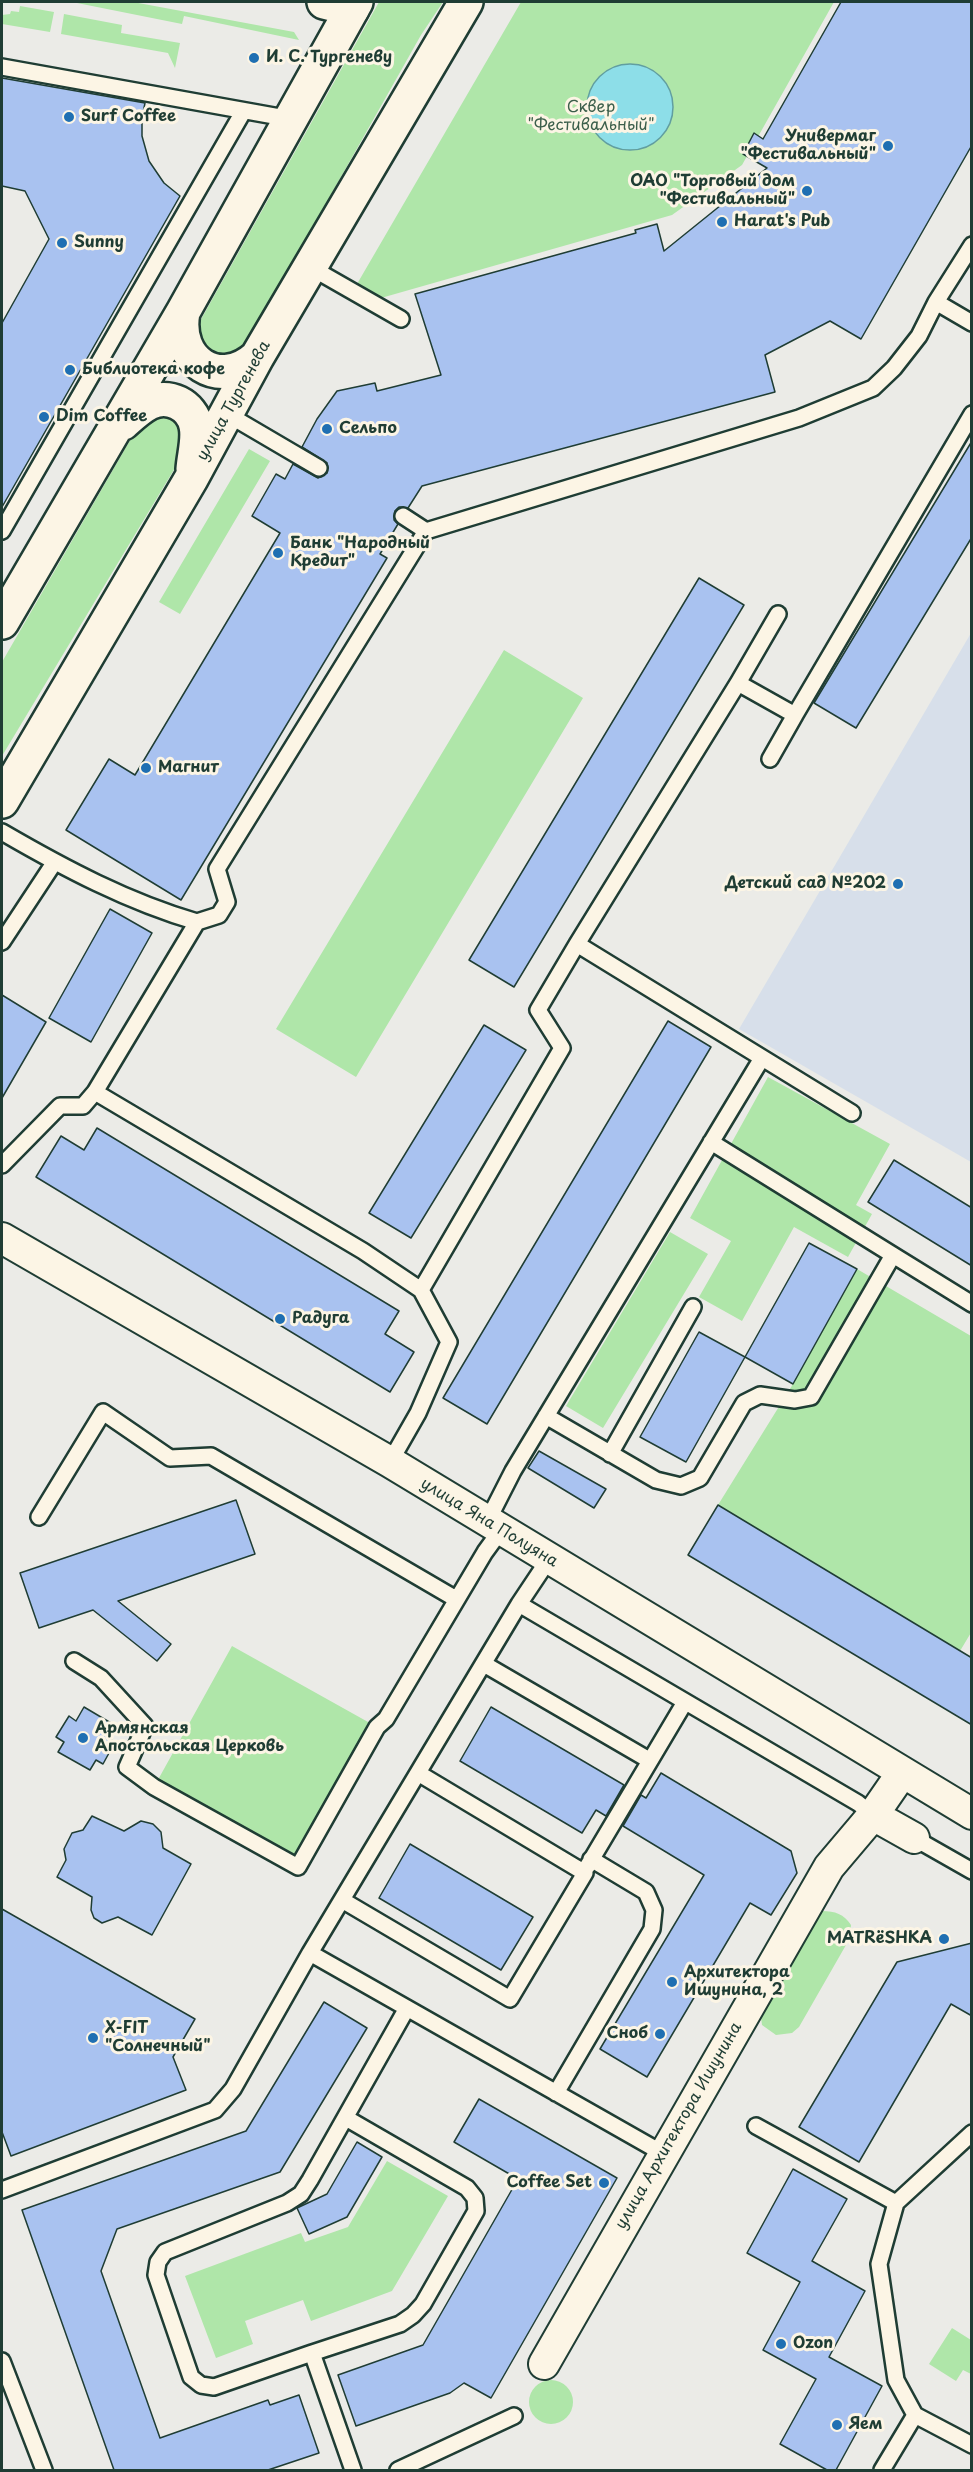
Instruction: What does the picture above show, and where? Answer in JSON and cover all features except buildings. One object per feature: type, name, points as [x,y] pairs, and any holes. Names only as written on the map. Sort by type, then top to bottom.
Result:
[{"type":"main road","name":"улица Тургенева","points":[[2,801],[191,479],[257,357],[466,2]]},
{"type":"main road","points":[[2,622],[10,593],[111,434],[183,312],[291,119],[344,4]]},
{"type":"main road","points":[[183,312],[180,326],[182,340],[189,353],[199,363],[212,369],[232,371],[250,363],[257,357]]},
{"type":"main road","points":[[111,434],[140,407],[151,401],[163,399],[175,401],[184,406],[193,416],[196,427],[191,479]]},
{"type":"street","name":"улица Яна Полуяна","points":[[2,1238],[390,1462],[972,1814]]},
{"type":"street","name":"улица Архитектора Ишунина","points":[[544,2364],[829,1867],[873,1815],[902,1773]]},
{"type":"street","points":[[873,1815],[914,1838]]},
{"type":"lane","points":[[2,66],[291,119]]},
{"type":"lane","points":[[2,531],[243,112]]},
{"type":"lane","points":[[2,832],[54,863],[155,910],[197,922],[219,915],[227,902],[217,869],[426,531],[799,418],[873,388],[894,368],[919,336],[936,302],[972,245]]},
{"type":"lane","points":[[310,267],[402,319]]},
{"type":"lane","points":[[936,302],[972,323]]},
{"type":"lane","points":[[227,414],[319,468]]},
{"type":"lane","points":[[770,759],[972,414]]},
{"type":"lane","points":[[403,516],[426,531]]},
{"type":"lane","points":[[421,1290],[562,1048],[538,1010],[778,614]]},
{"type":"lane","points":[[738,682],[795,715]]},
{"type":"lane","points":[[2,942],[54,863]]},
{"type":"lane","points":[[2,1165],[60,1106],[83,1106],[95,1092],[197,922]]},
{"type":"lane","points":[[577,944],[852,1113]]},
{"type":"lane","points":[[74,1660],[101,1678],[145,1726],[127,1767],[154,1787],[298,1867],[377,1727],[386,1719],[485,1552],[513,1471],[762,1058]]},
{"type":"lane","points":[[95,1092],[363,1251],[421,1290],[449,1342],[418,1413],[390,1462]]},
{"type":"lane","points":[[711,1142],[972,1304]]},
{"type":"lane","points":[[546,1416],[656,1480],[681,1486],[700,1478],[744,1403],[760,1395],[795,1400],[811,1396],[893,1255]]},
{"type":"lane","points":[[610,1454],[693,1307]]},
{"type":"lane","points":[[39,1517],[103,1412],[170,1458],[211,1456],[456,1599]]},
{"type":"lane","points":[[2,2190],[215,2110],[233,2089],[310,1953],[519,1604],[549,1559]]},
{"type":"lane","points":[[519,1604],[858,1803],[873,1815]]},
{"type":"lane","points":[[484,1664],[649,1760]]},
{"type":"lane","points":[[342,1900],[510,1999],[685,1702]]},
{"type":"lane","points":[[418,1773],[588,1866],[646,1892],[654,1910],[652,1929],[556,2093]]},
{"type":"lane","points":[[914,1838],[972,1871]]},
{"type":"lane","points":[[310,1953],[664,2154]]},
{"type":"lane","points":[[346,2118],[467,2188],[475,2198],[476,2211],[423,2304],[413,2316],[400,2324],[213,2386],[201,2385],[191,2377],[156,2275],[158,2262],[165,2252],[287,2203],[301,2194],[407,2008]]},
{"type":"lane","points":[[756,2126],[896,2203]]},
{"type":"lane","points":[[972,2133],[896,2203],[879,2264],[896,2380],[915,2415],[972,2445]]},
{"type":"lane","points":[[312,2353],[353,2470]]},
{"type":"lane","points":[[2,2361],[44,2470]]},
{"type":"lane","points":[[882,2470],[915,2415]]},
{"type":"lane","points":[[398,2470],[514,2416]]},
{"type":"shaded area","name":"Детский сад №202","points":[[971,633],[971,1162],[739,1029]]},
{"type":"green space","points":[[77,2],[133,2],[294,32],[299,40],[184,16],[182,24]]},
{"type":"green space","points":[[379,2],[443,2],[421,35],[240,356],[210,356],[195,330]]},
{"type":"green space","name":"Сквер \"Фестивальный\"","points":[[521,2],[834,2],[742,165],[672,215],[381,298],[357,284]]},
{"type":"green space","points":[[20,6],[54,12],[50,32],[2,24],[2,15],[10,14],[11,11],[19,12]]},
{"type":"green space","points":[[64,14],[122,25],[121,33],[180,43],[175,68],[168,53],[61,34]]},
{"type":"green space","points":[[179,413],[184,453],[2,756],[2,662],[144,416]]},
{"type":"green space","points":[[249,449],[270,461],[180,614],[159,602]]},
{"type":"green space","points":[[504,650],[583,698],[356,1077],[276,1029]]},
{"type":"green space","points":[[768,1077],[890,1144],[856,1205],[872,1214],[848,1257],[794,1227],[742,1321],[699,1297],[731,1241],[690,1218]]},
{"type":"green space","points":[[670,1232],[708,1254],[603,1428],[566,1406]]},
{"type":"green space","points":[[857,1269],[971,1336],[972,1631],[960,1651],[718,1505],[793,1384]]},
{"type":"green space","points":[[232,1646],[377,1727],[298,1867],[154,1787]]},
{"type":"green space","points":[[822,1911],[835,1913],[845,1918],[851,1925],[850,1938],[799,2027],[792,2033],[776,2035],[762,2025],[760,2010],[814,1917]]},
{"type":"green space","points":[[387,2161],[448,2196],[392,2291],[311,2321],[303,2300],[245,2321],[253,2344],[216,2358],[185,2276],[301,2233],[305,2242],[348,2227]]},
{"type":"green space","points":[[952,2328],[971,2340],[971,2374],[963,2370],[956,2381],[929,2364]]},
{"type":"green space","points":[[551,2380],[566,2387],[573,2402],[566,2417],[551,2424],[536,2417],[529,2402],[536,2387]]},
{"type":"water","points":[[630,64],[646,68],[660,77],[669,91],[673,107],[669,123],[660,137],[646,146],[630,150],[614,146],[600,137],[591,123],[587,107],[591,91],[600,77],[614,68]]},
{"type":"place","name":"И. С. Тургеневу","points":[[254,58]]},
{"type":"place","name":"Surf Coffee","points":[[69,117]]},
{"type":"place","name":"Универмаг \"Фестивальный\"","points":[[888,146]]},
{"type":"place","name":"ОАО \"Торговый дом \"Фестивальный\"","points":[[807,191]]},
{"type":"place","name":"Harat's Pub","points":[[722,222]]},
{"type":"place","name":"Sunny","points":[[62,243]]},
{"type":"place","name":"Библиотека кофе","points":[[70,370]]},
{"type":"place","name":"Dim Coffee","points":[[44,417]]},
{"type":"place","name":"Сельпо","points":[[327,429]]},
{"type":"place","name":"Банк \"Народный Кредит\"","points":[[278,553]]},
{"type":"place","name":"Магнит","points":[[146,768]]},
{"type":"place","name":"Детский сад №202","points":[[898,884]]},
{"type":"place","name":"Радуга","points":[[280,1319]]},
{"type":"place","name":"Армянская Апостольская Церковь","points":[[83,1738]]},
{"type":"place","name":"MATRёSHKA","points":[[944,1939]]},
{"type":"place","name":"Архитектора Ишунина, 2","points":[[672,1982]]},
{"type":"place","name":"Сноб","points":[[660,2034]]},
{"type":"place","name":"X-FIT \"Солнечный\"","points":[[93,2038]]},
{"type":"place","name":"Coffee Set","points":[[604,2183]]},
{"type":"place","name":"Ozon","points":[[781,2344]]},
{"type":"place","name":"Яем","points":[[837,2425]]}]
